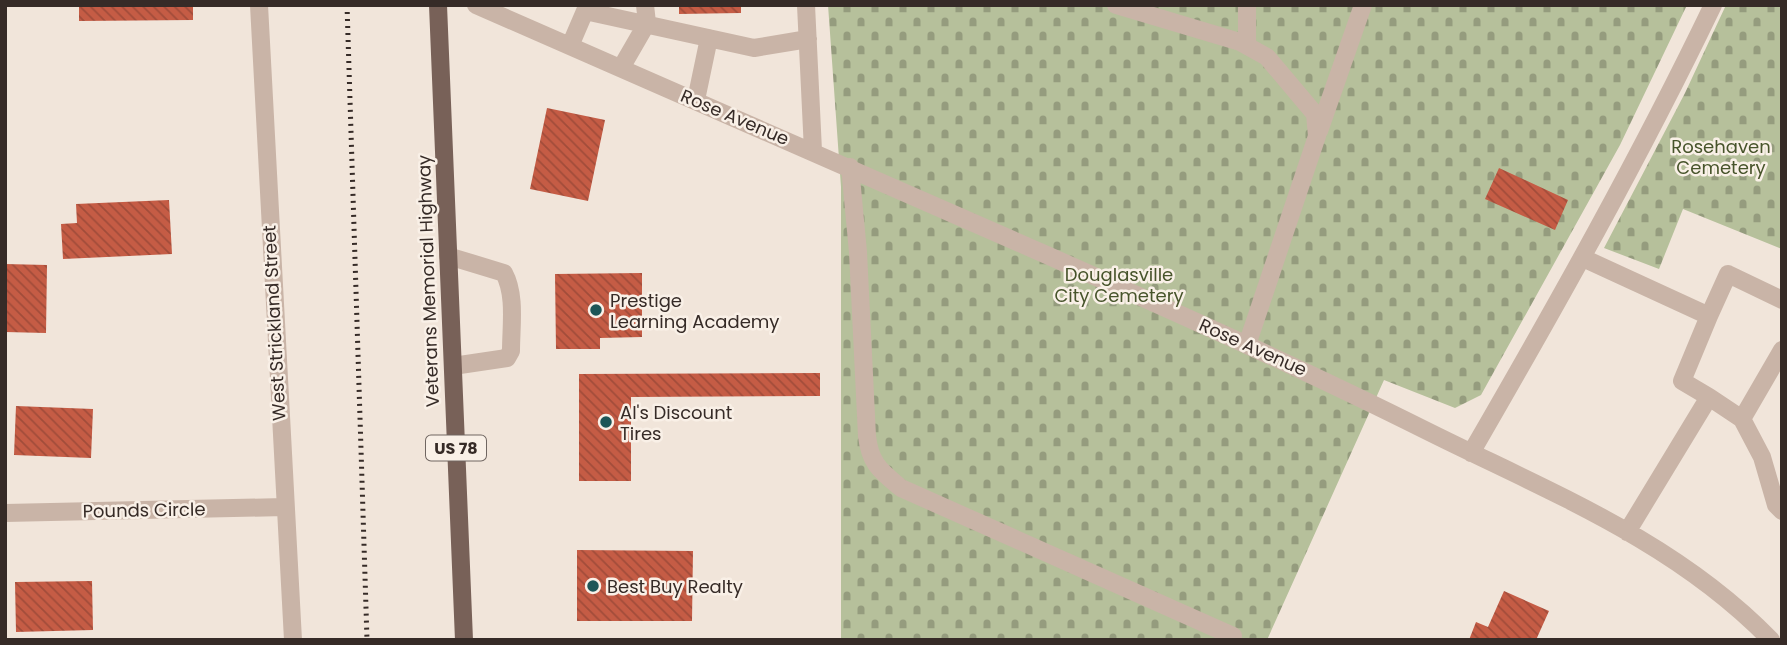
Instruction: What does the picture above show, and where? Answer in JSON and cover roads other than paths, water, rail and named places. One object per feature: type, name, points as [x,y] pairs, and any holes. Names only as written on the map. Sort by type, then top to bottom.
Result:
[{"type":"main road","name":"Veterans Memorial Highway","points":[[438,5],[464,640]]},
{"type":"street","name":"West Strickland Street","points":[[259,5],[293,640]]},
{"type":"street","name":"Rose Avenue","points":[[476,5],[850,167],[1318,376],[1567,498],[1676,561],[1734,603],[1771,640]]},
{"type":"street","points":[[806,5],[813,151]]},
{"type":"street","points":[[1116,5],[1247,45],[1267,57],[1296,88],[1315,114],[1317,135]]},
{"type":"street","points":[[1247,5],[1247,45]]},
{"type":"street","points":[[1247,345],[1363,5]]},
{"type":"street","points":[[1471,453],[1583,258],[1664,106],[1713,5]]},
{"type":"street","points":[[570,46],[581,7],[646,14],[709,38],[754,48],[808,39]]},
{"type":"street","points":[[621,68],[646,14]]},
{"type":"street","points":[[696,100],[709,38]]},
{"type":"street","points":[[850,167],[858,252],[867,436],[869,454],[878,468],[901,488],[1233,636]]},
{"type":"street","points":[[448,256],[504,273],[510,284],[512,351],[507,358],[453,366]]},
{"type":"street","points":[[1583,258],[1709,316]]},
{"type":"street","points":[[1782,300],[1728,274],[1682,381],[1742,419],[1762,457],[1776,505],[1782,511]]},
{"type":"street","points":[[1742,419],[1782,350]]},
{"type":"street","points":[[1628,532],[1709,397]]},
{"type":"street","name":"Pounds Circle","points":[[5,513],[284,507]]},
{"type":"railway","points":[[347,5],[367,640]]},
{"type":"place","name":"Prestige Learning Academy","points":[[596,310]]},
{"type":"place","name":"Al's Discount Tires","points":[[606,422]]},
{"type":"place","name":"Best Buy Realty","points":[[593,586]]},
{"type":"park label","name":"Rosehaven Cemetery","points":[[1721,156]]},
{"type":"park label","name":"Douglasville City Cemetery","points":[[1119,284]]}]
